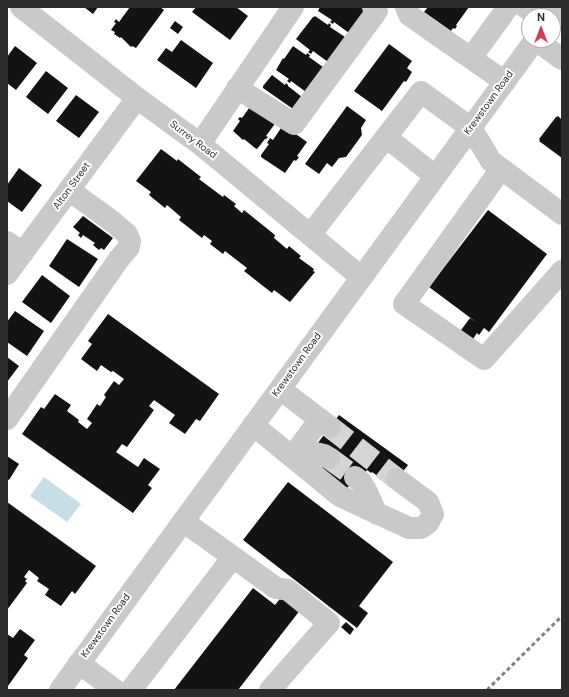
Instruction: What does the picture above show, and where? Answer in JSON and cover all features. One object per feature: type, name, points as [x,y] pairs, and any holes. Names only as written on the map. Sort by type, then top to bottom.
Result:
[{"type":"street","name":"Surrey Road","points":[[21,7],[137,98],[200,144],[361,277]]},
{"type":"street","points":[[200,144],[293,7]]},
{"type":"street","points":[[238,88],[294,124],[377,11],[373,7]]},
{"type":"street","points":[[406,7],[409,15],[505,82]]},
{"type":"street","points":[[471,58],[508,7]]},
{"type":"street","name":"Krewstown Road","points":[[60,690],[530,48]]},
{"type":"street","points":[[547,48],[562,59]]},
{"type":"street","points":[[310,235],[421,92],[471,128],[491,162],[562,214]]},
{"type":"street","name":"Alton Street","points":[[7,274],[15,247],[69,190],[137,98]]},
{"type":"street","points":[[386,137],[435,176]]},
{"type":"street","points":[[501,169],[404,304],[484,359],[562,271]]},
{"type":"street","points":[[7,419],[119,259],[129,247],[130,241],[127,234],[69,190]]},
{"type":"street","points":[[280,389],[325,423],[311,456]]},
{"type":"street","points":[[253,425],[311,456],[340,496],[409,528],[421,528],[428,523],[433,514],[428,502],[397,479]]},
{"type":"street","points":[[357,484],[377,514]]},
{"type":"street","points":[[183,521],[276,588],[288,590],[329,623],[270,690]]},
{"type":"street","points":[[131,690],[233,557]]},
{"type":"street","points":[[79,663],[115,690]]},
{"type":"water","points":[[44,477],[81,504],[67,522],[30,496]]},
{"type":"building","points":[[84,7],[98,7],[93,14]]},
{"type":"building","points":[[130,7],[160,7],[164,10],[136,48],[131,47],[111,30],[116,23],[114,22],[116,19],[119,22]]},
{"type":"building","points":[[196,7],[236,7],[248,16],[230,40],[192,12]]},
{"type":"building","points":[[320,7],[367,7],[349,33],[334,22],[333,24],[330,22],[332,20],[318,11]]},
{"type":"building","points":[[428,7],[469,7],[456,25],[457,26],[455,29],[453,28],[451,31],[424,12]]},
{"type":"building","points":[[315,16],[328,25],[329,23],[331,25],[330,27],[345,37],[328,62],[313,51],[311,54],[308,52],[310,50],[296,39]]},
{"type":"building","points":[[175,21],[183,27],[178,34],[170,28]]},
{"type":"building","points":[[181,40],[213,63],[196,88],[157,60],[166,48],[172,52]]},
{"type":"building","points":[[389,44],[412,61],[407,68],[412,72],[406,82],[404,81],[382,111],[354,91]]},
{"type":"building","points":[[15,46],[37,63],[16,90],[7,83],[7,57]]},
{"type":"building","points":[[293,46],[306,55],[307,53],[310,55],[309,57],[323,67],[306,92],[291,81],[290,83],[287,81],[289,79],[276,70],[283,58],[284,59]]},
{"type":"building","points":[[46,71],[68,88],[48,114],[26,97]]},
{"type":"building","points":[[272,75],[285,85],[286,83],[302,97],[293,109],[263,88]]},
{"type":"building","points":[[76,95],[99,112],[79,138],[56,121]]},
{"type":"building","points":[[252,104],[277,121],[266,136],[268,137],[257,149],[233,131],[240,121],[238,119],[240,117],[242,118]]},
{"type":"building","points":[[347,106],[366,120],[361,128],[362,135],[346,157],[339,158],[332,167],[327,163],[319,174],[305,164]]},
{"type":"building","points":[[558,116],[562,120],[562,158],[539,141],[539,139]]},
{"type":"building","points":[[283,125],[307,142],[297,156],[299,157],[296,161],[294,160],[285,173],[261,157],[269,144],[267,143],[270,138],[273,140]]},
{"type":"building","points":[[161,149],[177,161],[178,159],[201,177],[199,179],[223,197],[224,195],[236,204],[234,206],[242,213],[244,210],[275,235],[274,238],[287,249],[289,246],[301,256],[299,258],[314,269],[313,271],[315,272],[290,302],[274,290],[272,293],[244,271],[247,268],[225,251],[223,254],[210,244],[212,241],[204,235],[202,238],[179,220],[181,217],[167,205],[165,208],[149,195],[151,192],[136,181]]},
{"type":"building","points":[[19,168],[42,185],[22,212],[7,201],[7,185]]},
{"type":"building","points":[[488,210],[547,254],[489,332],[484,328],[479,335],[477,333],[473,339],[461,330],[470,318],[476,322],[429,287]]},
{"type":"building","points":[[83,216],[113,238],[104,250],[101,248],[99,250],[93,245],[95,243],[83,235],[81,238],[78,235],[80,233],[73,227]]},
{"type":"building","points":[[67,239],[98,259],[79,287],[49,266]]},
{"type":"building","points":[[42,275],[70,296],[51,323],[22,302]]},
{"type":"building","points":[[15,311],[44,331],[27,356],[7,342],[7,322]]},
{"type":"building","points":[[108,314],[219,394],[200,421],[196,419],[185,434],[169,423],[175,415],[154,400],[149,406],[154,410],[127,447],[122,444],[116,452],[138,467],[144,458],[160,469],[148,485],[152,488],[133,513],[22,434],[41,407],[44,409],[55,394],[71,405],[67,411],[79,420],[78,422],[87,429],[92,423],[87,419],[97,404],[100,406],[106,397],[104,395],[114,381],[119,385],[124,379],[101,365],[97,371],[81,359],[92,344],[88,341]]},
{"type":"building","points":[[7,357],[19,366],[7,382]]},
{"type":"building","points":[[339,415],[408,465],[392,486],[367,470],[362,477],[358,474],[346,490],[320,470],[331,454],[317,444]]},
{"type":"building","points":[[7,456],[19,464],[9,480],[7,479]]},
{"type":"building","points":[[288,482],[393,562],[359,606],[368,613],[357,628],[243,540]]},
{"type":"building","points":[[7,502],[96,566],[75,594],[72,591],[61,606],[45,595],[49,589],[37,581],[39,578],[29,570],[24,577],[27,579],[25,581],[27,583],[7,610]]},
{"type":"building","points":[[253,588],[275,605],[283,595],[301,609],[238,690],[174,690]]},
{"type":"building","points":[[346,622],[354,629],[350,635],[341,627]]},
{"type":"building","points":[[20,629],[35,640],[24,655],[28,658],[8,686],[7,634],[13,638]]},
{"type":"tunnel","points":[[330,427],[397,479]]},
{"type":"tunnel","points":[[329,458],[355,477]]},
{"type":"railway","points":[[487,690],[562,616]]}]
